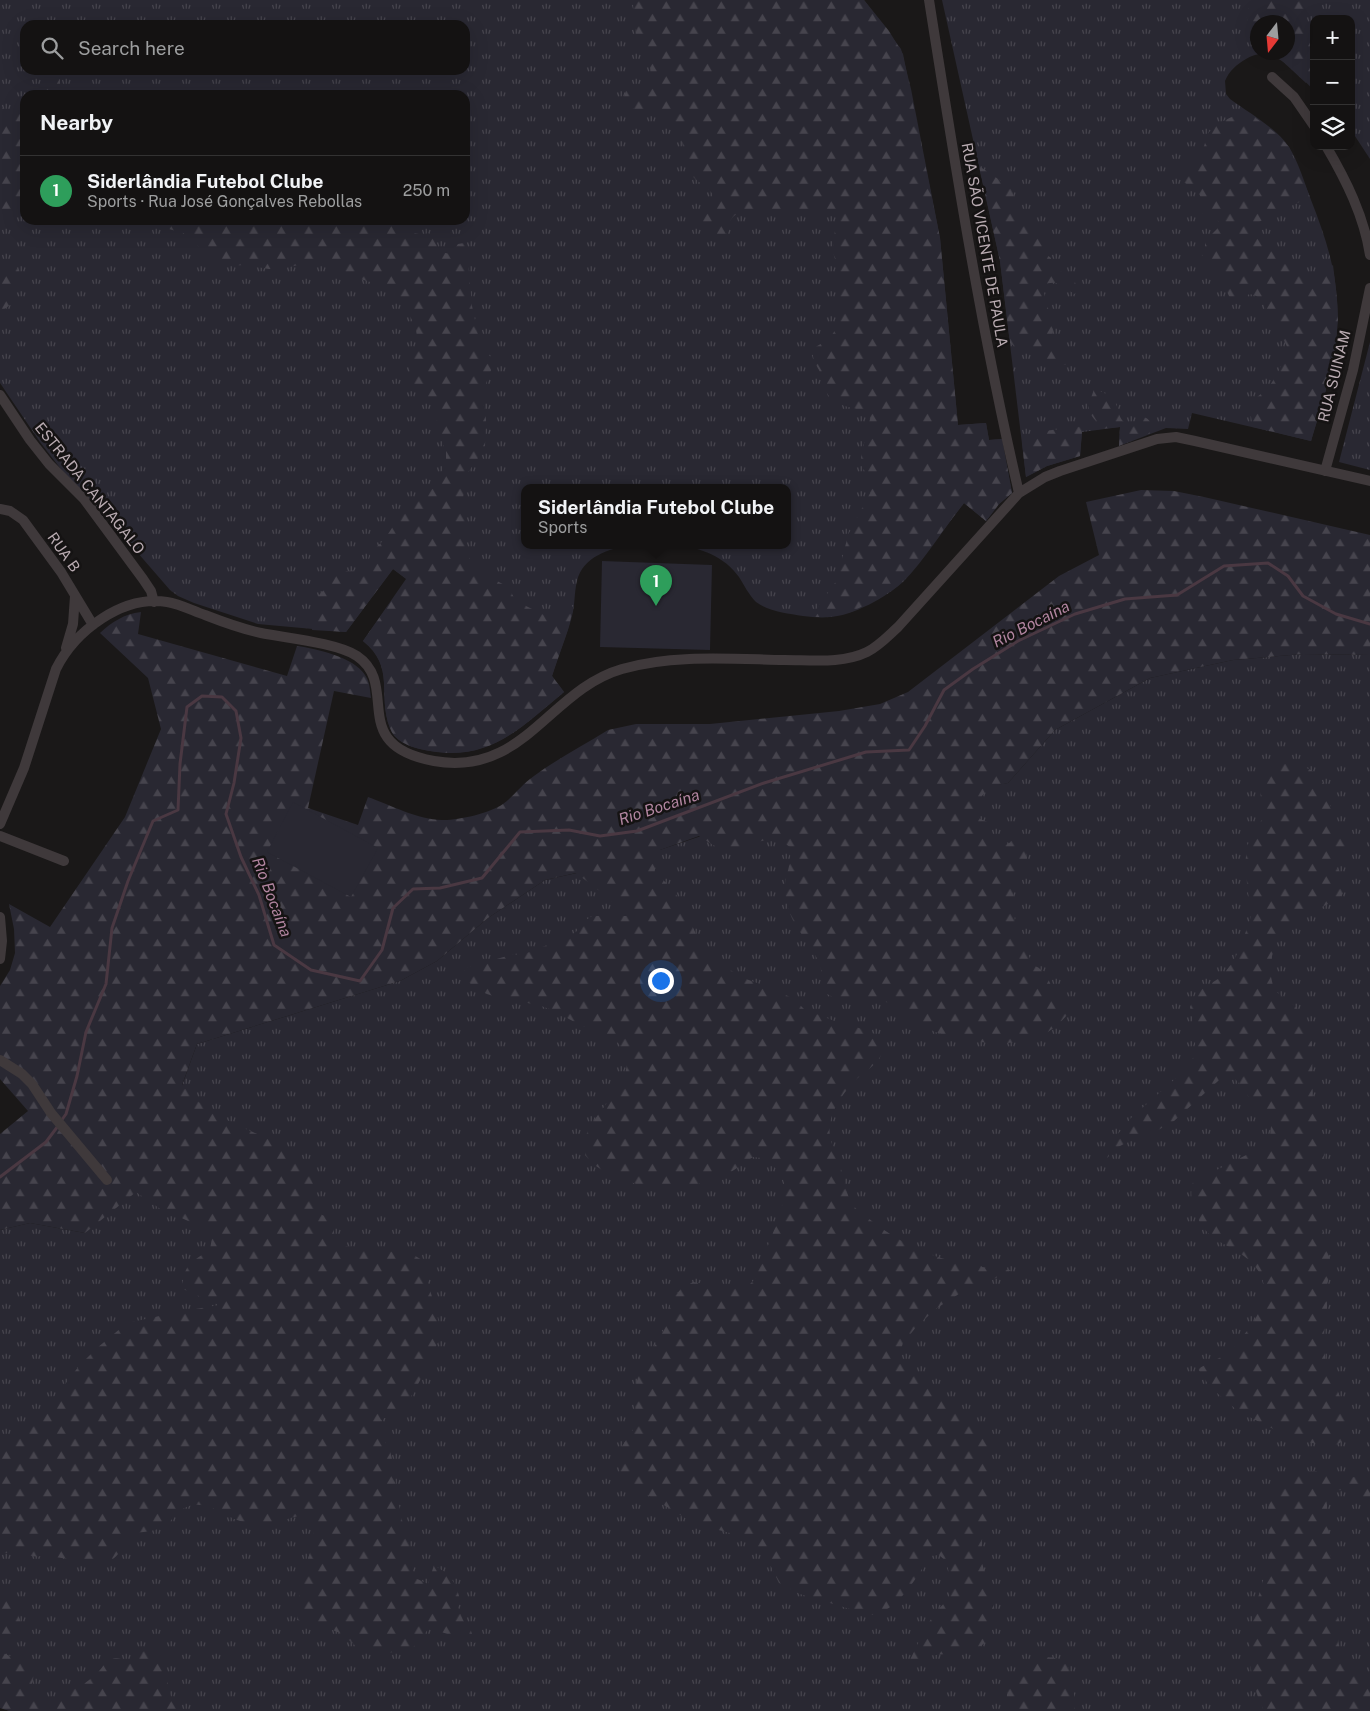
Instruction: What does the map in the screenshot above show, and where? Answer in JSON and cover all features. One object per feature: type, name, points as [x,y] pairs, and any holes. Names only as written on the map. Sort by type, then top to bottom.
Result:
[{"type":"street","name":"RUA SÃO VICENTE DE PAULA","points":[[929,0],[990,358],[1019,493]]},
{"type":"street","points":[[1272,77],[1294,97],[1310,120]]},
{"type":"street","points":[[1328,150],[1348,187],[1358,212],[1368,242],[1370,255]]},
{"type":"street","name":"RUA SUINAM","points":[[1325,471],[1353,370],[1370,288]]},
{"type":"street","name":"ESTRADA CANTAGALO","points":[[0,395],[30,440],[49,464],[84,499],[151,591],[154,602]]},
{"type":"street","points":[[62,656],[77,638],[93,625],[125,607],[143,602],[173,604],[240,627],[327,646],[356,655],[366,664],[374,678],[382,726],[388,740],[402,750],[423,759],[452,763],[468,762],[485,759],[507,750],[583,689],[612,672],[623,668],[665,661],[696,659],[823,661],[851,657],[867,652],[898,627],[1019,493],[1038,480],[1060,471],[1166,437],[1204,442],[1370,481]]},
{"type":"street","name":"RUA B","points":[[0,509],[10,511],[23,520],[61,572],[93,625]]},
{"type":"street","points":[[1,820],[24,768],[56,669],[68,642],[73,624],[75,595]]},
{"type":"street","points":[[0,836],[64,861]]},
{"type":"street","points":[[0,917],[2,941],[0,959]]},
{"type":"street","points":[[0,1060],[22,1074],[32,1084],[61,1125],[107,1180]]},
{"type":"green space","points":[[0,0],[864,0],[901,49],[911,89],[940,238],[958,425],[986,423],[989,440],[1002,439],[1012,493],[999,504],[986,521],[964,503],[920,563],[897,587],[859,609],[839,616],[820,617],[785,613],[761,605],[753,599],[733,570],[719,558],[698,549],[791,549],[791,484],[521,484],[521,549],[614,549],[598,555],[585,565],[580,572],[568,631],[552,676],[564,692],[531,720],[499,741],[482,748],[464,752],[443,752],[411,746],[402,742],[392,732],[386,716],[383,671],[373,651],[363,641],[406,579],[393,569],[346,632],[258,624],[194,603],[170,590],[104,514],[64,473],[40,442],[0,383]]},
{"type":"green space","points":[[633,0],[864,0],[889,31],[903,54],[940,238],[958,425],[986,423],[989,440],[1002,439],[1012,493],[999,504],[986,521],[964,503],[917,565],[898,586],[851,612],[830,617],[814,617],[817,608],[837,580],[848,535],[870,493],[870,481],[862,466],[861,456],[870,419],[868,413],[844,406],[828,395],[813,357],[814,348],[831,336],[838,323],[839,277],[833,251],[838,209],[807,213],[767,210],[741,212],[731,219],[724,241],[718,242],[694,225],[695,219],[701,213],[707,211],[713,195],[691,175],[682,141],[676,127],[664,116],[653,112],[636,110],[627,105],[623,100],[626,91],[649,83],[651,76],[649,65],[637,39]]},
{"type":"green space","points":[[942,0],[1370,0],[1370,159],[1355,136],[1355,15],[1310,15],[1310,86],[1279,60],[1295,60],[1295,15],[1250,15],[1250,58],[1236,66],[1225,81],[1226,94],[1230,99],[1277,133],[1289,147],[1316,212],[1332,264],[1337,303],[1334,356],[1311,441],[1192,413],[1188,429],[1166,428],[1119,446],[1120,427],[1082,432],[1080,456],[1047,466],[1026,477],[1000,261]]},
{"type":"green space","points":[[1252,0],[1282,0],[1288,2],[1303,0],[1305,2],[1306,17],[1310,25],[1310,74],[1306,83],[1281,60],[1295,60],[1295,15],[1250,15],[1250,25],[1247,12]]},
{"type":"green space","points":[[41,75],[52,75],[60,79],[60,88],[65,90],[42,90]]},
{"type":"green space","points":[[0,107],[13,114],[20,113],[20,212],[11,219],[0,223]]},
{"type":"green space","points":[[1248,112],[1278,135],[1289,147],[1310,197],[1259,222],[1254,236],[1291,269],[1306,279],[1313,280],[1333,265],[1338,312],[1337,335],[1328,381],[1311,441],[1253,427],[1250,413],[1251,404],[1254,399],[1268,388],[1283,361],[1287,347],[1271,322],[1261,299],[1249,294],[1239,304],[1234,303],[1217,271],[1200,261],[1205,249],[1205,241],[1221,225],[1218,221],[1199,212],[1200,196],[1196,190],[1181,180],[1188,164],[1202,150],[1211,130],[1238,114]]},
{"type":"green space","points":[[979,166],[1013,189],[1015,209],[1048,242],[1047,255],[1051,258],[1051,267],[1074,278],[1077,290],[1075,294],[1057,283],[1044,285],[1044,293],[1053,329],[1049,344],[1050,349],[1053,351],[1059,349],[1066,352],[1071,358],[1071,363],[1050,367],[1044,365],[1040,352],[1017,348],[1010,343],[1000,261]]},
{"type":"green space","points":[[155,225],[403,225],[408,232],[424,235],[428,233],[436,242],[440,252],[451,254],[458,244],[464,243],[467,250],[472,306],[478,334],[482,346],[492,359],[493,365],[482,394],[486,419],[485,446],[468,472],[462,503],[462,513],[468,529],[466,546],[468,556],[479,571],[508,587],[516,601],[550,618],[574,606],[552,676],[564,692],[531,720],[499,741],[482,748],[464,752],[443,753],[420,749],[402,742],[395,736],[386,716],[383,671],[373,651],[363,641],[407,579],[393,569],[346,632],[312,630],[316,601],[321,592],[326,589],[333,572],[367,568],[371,552],[384,540],[398,519],[433,488],[439,479],[446,459],[446,452],[439,434],[435,409],[422,390],[412,383],[409,378],[409,369],[417,349],[417,336],[415,325],[404,306],[377,284],[347,275],[324,264],[314,262],[269,269],[244,265],[228,266],[216,264],[204,255],[193,239],[183,233]]},
{"type":"green space","points":[[0,261],[19,270],[21,277],[17,279],[13,286],[10,305],[0,312]]},
{"type":"green space","points":[[1370,342],[1370,470],[1339,462]]},
{"type":"green space","points":[[1094,389],[1112,398],[1120,417],[1125,423],[1134,422],[1144,417],[1150,422],[1151,432],[1119,446],[1120,427],[1082,431],[1080,456],[1047,466],[1026,477],[1022,442],[1034,438],[1044,431],[1094,425],[1096,421],[1090,412],[1089,405]]},
{"type":"green space","points":[[1141,490],[1174,491],[1370,535],[1370,655],[1303,654],[1233,660],[1150,678],[1055,730],[1008,783],[989,787],[978,799],[975,813],[980,819],[988,822],[989,832],[993,840],[1005,845],[1011,842],[1017,833],[1026,847],[1027,858],[1014,888],[1014,915],[1017,932],[1023,940],[1032,964],[1045,972],[1058,1001],[1071,1010],[1055,1027],[1035,1038],[1011,1043],[982,1042],[954,1038],[931,1030],[892,1004],[869,999],[840,999],[824,992],[819,962],[794,922],[787,904],[785,886],[790,861],[790,847],[782,842],[766,840],[728,850],[717,847],[699,836],[660,850],[654,872],[673,889],[701,945],[716,962],[746,979],[777,990],[795,1000],[804,1009],[877,1035],[884,1044],[880,1058],[876,1063],[855,1081],[842,1096],[830,1122],[831,1141],[842,1171],[848,1196],[855,1208],[889,1233],[921,1251],[955,1262],[1011,1270],[962,1292],[937,1308],[917,1326],[903,1343],[897,1361],[958,1411],[980,1426],[988,1439],[990,1463],[988,1486],[989,1515],[980,1555],[994,1608],[994,1624],[989,1639],[981,1646],[966,1652],[925,1656],[908,1664],[926,1627],[935,1613],[949,1598],[950,1581],[947,1562],[939,1555],[930,1556],[905,1593],[889,1608],[880,1613],[870,1615],[800,1594],[779,1583],[766,1556],[757,1546],[738,1535],[695,1524],[631,1485],[621,1475],[618,1465],[619,1451],[634,1428],[636,1412],[634,1397],[638,1376],[664,1329],[672,1298],[681,1289],[693,1282],[730,1289],[748,1286],[755,1279],[781,1212],[785,1188],[782,1174],[770,1163],[761,1158],[753,1157],[731,1172],[722,1166],[697,1185],[674,1189],[647,1186],[620,1179],[597,1167],[585,1155],[586,1135],[614,1094],[625,1074],[627,1063],[622,1047],[608,1036],[590,1030],[549,1009],[491,995],[473,986],[467,979],[464,968],[511,955],[524,954],[568,937],[592,916],[628,916],[605,895],[576,873],[545,880],[488,918],[437,961],[400,981],[197,1044],[182,1085],[210,1111],[273,1142],[295,1156],[303,1164],[315,1188],[322,1215],[331,1217],[336,1245],[412,1254],[422,1260],[442,1334],[421,1379],[408,1401],[394,1419],[383,1418],[377,1427],[390,1451],[394,1467],[402,1520],[412,1554],[413,1577],[428,1584],[434,1565],[449,1575],[456,1586],[459,1596],[458,1607],[463,1620],[471,1631],[475,1643],[429,1628],[416,1645],[406,1651],[373,1654],[358,1648],[342,1634],[328,1628],[297,1620],[301,1579],[314,1536],[312,1526],[304,1516],[293,1517],[272,1524],[256,1524],[234,1519],[209,1507],[196,1505],[183,1509],[160,1528],[132,1534],[116,1556],[107,1561],[90,1562],[0,1552],[0,1456],[63,1387],[79,1366],[127,1323],[219,1305],[183,1289],[186,1270],[193,1261],[210,1250],[212,1237],[204,1228],[159,1208],[136,1192],[85,1233],[30,1223],[0,1230],[0,1134],[28,1111],[0,1079],[0,986],[10,970],[15,953],[14,929],[9,904],[50,927],[125,817],[161,729],[148,678],[100,633],[119,619],[141,612],[138,634],[287,676],[297,646],[315,649],[353,663],[367,678],[371,698],[334,691],[308,808],[358,825],[368,797],[426,818],[435,820],[458,819],[483,813],[503,804],[543,770],[608,730],[636,724],[710,724],[839,711],[880,704],[908,692],[1059,576],[1099,555],[1086,502]]},
{"type":"green space","points":[[602,561],[712,565],[710,650],[600,647]]},
{"type":"green space","points":[[1303,654],[1370,655],[1370,1711],[10,1711],[0,1708],[0,1230],[30,1223],[85,1233],[167,1127],[197,1044],[400,981],[437,961],[488,918],[545,880],[618,864],[719,830],[1008,783],[1055,730],[1150,678],[1233,660]]},
{"type":"green space","points":[[1277,764],[1297,765],[1311,770],[1320,778],[1338,827],[1348,842],[1361,852],[1333,849],[1336,868],[1347,879],[1349,887],[1340,897],[1330,903],[1281,927],[1272,956],[1271,977],[1274,990],[1296,1007],[1307,1021],[1312,1049],[1313,1108],[1323,1137],[1325,1154],[1319,1175],[1317,1198],[1324,1241],[1332,1265],[1327,1285],[1327,1307],[1323,1343],[1326,1362],[1348,1417],[1347,1433],[1340,1443],[1330,1447],[1281,1433],[1238,1411],[1210,1387],[1198,1369],[1223,1356],[1236,1345],[1250,1328],[1260,1310],[1264,1292],[1260,1273],[1253,1264],[1237,1251],[1213,1237],[1200,1222],[1192,1200],[1191,1189],[1193,1182],[1262,1147],[1270,1138],[1271,1124],[1228,1072],[1174,1121],[1151,1134],[1118,1147],[1107,1158],[1118,1134],[1131,1118],[1184,1071],[1193,1058],[1196,1038],[1190,1007],[1196,993],[1221,977],[1233,962],[1251,917],[1245,866],[1247,846],[1262,819],[1260,784],[1264,771]]},
{"type":"green space","points":[[293,802],[378,848],[351,897],[267,852]]},
{"type":"green space","points":[[1301,1471],[1322,1471],[1345,1478],[1363,1476],[1370,1478],[1370,1501],[1341,1490],[1329,1491],[1326,1496],[1332,1594],[1335,1610],[1342,1625],[1338,1644],[1339,1652],[1341,1658],[1346,1663],[1370,1675],[1370,1711],[1264,1711],[1255,1686],[1250,1661],[1250,1636],[1267,1568],[1269,1554],[1268,1513],[1271,1493],[1288,1476]]},
{"type":"green space","points":[[0,1584],[19,1616],[22,1629],[21,1634],[17,1638],[0,1647]]},
{"type":"green space","points":[[143,1649],[157,1652],[163,1651],[169,1690],[174,1704],[179,1711],[10,1711],[0,1708],[0,1652],[18,1660],[31,1669],[33,1672],[32,1694],[39,1702],[49,1704],[64,1687],[70,1686],[78,1689],[97,1674],[108,1661],[115,1658],[130,1661],[138,1656]]},
{"type":"green space","points":[[1034,1657],[1055,1658],[1066,1664],[1072,1676],[1075,1711],[1009,1711],[1007,1694],[1011,1680],[1020,1667]]},
{"type":"waterway","name":"Rio Bocaína","points":[[61,1121],[66,1114],[77,1076],[86,1032],[106,984],[112,928],[128,881],[153,821],[178,810],[180,764],[187,707],[202,696],[222,697],[236,711],[241,738],[234,783],[226,814],[241,857],[259,895],[274,945],[311,970],[360,981],[382,950],[393,908],[413,889],[440,888],[482,878],[520,832],[569,830],[600,836],[637,831],[764,783],[866,752],[909,750],[925,726],[944,690],[1018,641],[1075,614],[1125,599],[1177,595],[1224,566],[1268,563],[1288,576],[1303,596],[1336,614],[1370,624]]},
{"type":"waterway","name":"Rio Bocaína","points":[[0,1177],[46,1142],[58,1126]]},
{"type":"place","name":"Siderlândia Futebol Clube","points":[[656,606]]}]
